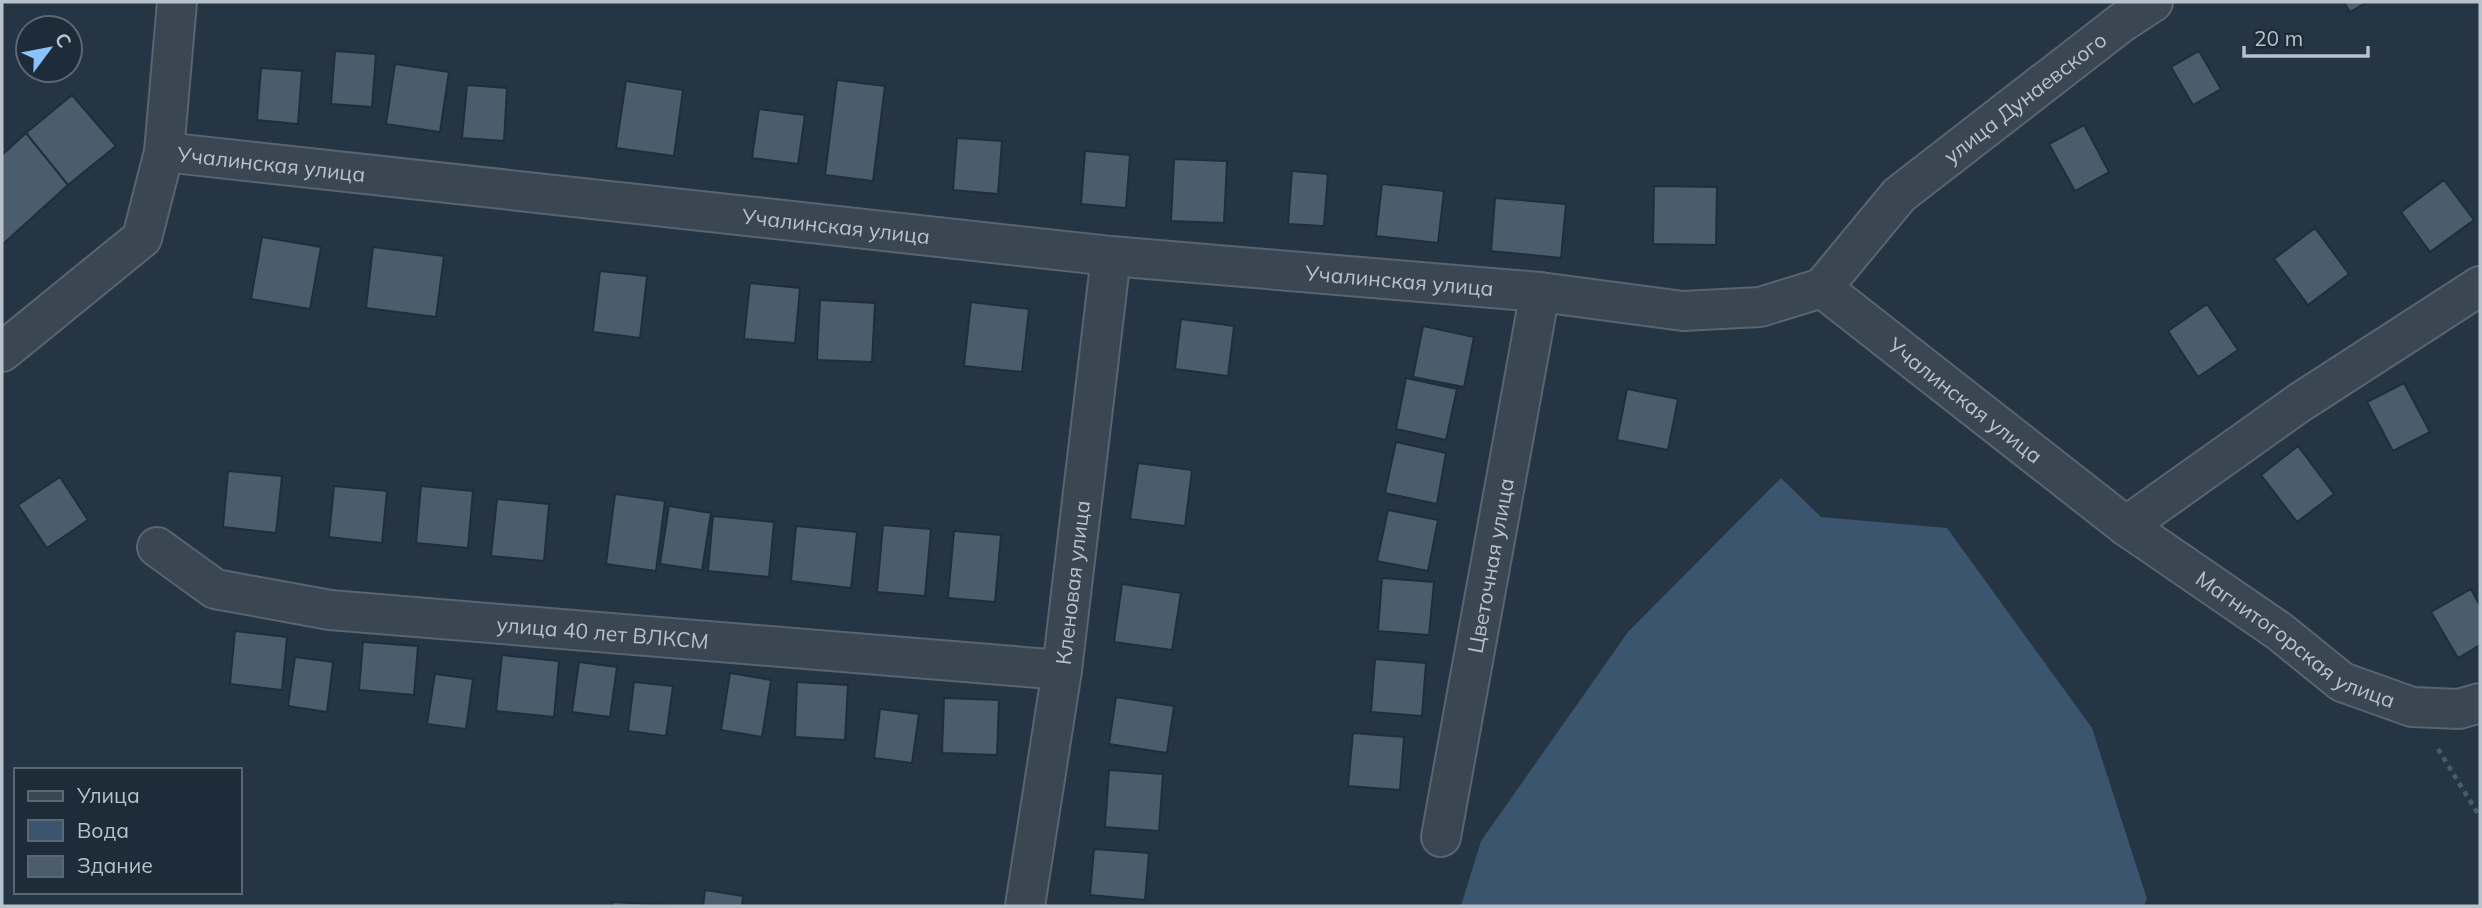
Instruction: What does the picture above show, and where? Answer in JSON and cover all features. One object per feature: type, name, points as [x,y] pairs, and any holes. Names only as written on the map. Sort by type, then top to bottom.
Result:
[{"type":"street","points":[[2,352],[142,238],[164,152],[177,2]]},
{"type":"street","name":"улица Дунаевского","points":[[1822,288],[1899,195],[2121,23],[2153,2]]},
{"type":"street","name":"Учалинская улица","points":[[164,152],[1111,256],[1540,292],[1683,312],[1760,307],[1822,288],[2126,526]]},
{"type":"street","name":"Кленовая улица","points":[[1024,906],[1062,670],[1111,256]]},
{"type":"street","points":[[2126,526],[2299,403],[2480,286]]},
{"type":"street","name":"Цветочная улица","points":[[1441,836],[1540,292]]},
{"type":"street","name":"Магнитогорская улица","points":[[2126,526],[2279,631],[2342,682],[2412,707],[2459,709],[2480,703]]},
{"type":"street","name":"улица 40 лет ВЛКСМ","points":[[157,547],[215,589],[330,610],[1062,670]]},
{"type":"path","points":[[2412,707],[2480,817]]},
{"type":"water","points":[[1781,478],[1821,517],[1947,528],[2092,728],[2147,899],[2144,906],[1461,906],[1481,841],[1628,632]]},
{"type":"building","points":[[2344,2],[2367,2],[2350,12]]},
{"type":"building","points":[[335,51],[376,54],[372,107],[331,104]]},
{"type":"building","points":[[2199,51],[2221,89],[2193,105],[2171,67]]},
{"type":"building","points":[[395,64],[449,72],[440,132],[386,124]]},
{"type":"building","points":[[261,68],[302,71],[298,124],[257,120]]},
{"type":"building","points":[[837,80],[885,86],[873,181],[825,175]]},
{"type":"building","points":[[626,81],[683,90],[674,156],[616,148]]},
{"type":"building","points":[[467,85],[507,88],[504,141],[462,138]]},
{"type":"building","points":[[72,95],[116,146],[68,185],[26,133]]},
{"type":"building","points":[[759,109],[805,115],[798,164],[752,158]]},
{"type":"building","points":[[2084,125],[2109,172],[2075,191],[2049,144]]},
{"type":"building","points":[[26,133],[68,185],[2,245],[2,155]]},
{"type":"building","points":[[957,138],[1002,141],[998,194],[953,190]]},
{"type":"building","points":[[1085,151],[1130,155],[1126,208],[1081,204]]},
{"type":"building","points":[[1174,159],[1227,161],[1224,223],[1171,221]]},
{"type":"building","points":[[1292,171],[1328,174],[1324,226],[1288,224]]},
{"type":"building","points":[[2444,180],[2474,220],[2430,252],[2401,212]]},
{"type":"building","points":[[1382,184],[1444,191],[1438,243],[1376,236]]},
{"type":"building","points":[[1654,186],[1717,187],[1716,245],[1653,244]]},
{"type":"building","points":[[1495,198],[1566,204],[1561,258],[1491,251]]},
{"type":"building","points":[[2315,228],[2349,274],[2308,305],[2274,259]]},
{"type":"building","points":[[262,237],[321,247],[310,309],[251,299]]},
{"type":"building","points":[[373,247],[444,256],[436,317],[366,308]]},
{"type":"building","points":[[600,271],[647,276],[640,338],[593,332]]},
{"type":"building","points":[[750,283],[800,288],[795,343],[744,339]]},
{"type":"building","points":[[820,300],[875,303],[872,362],[817,360]]},
{"type":"building","points":[[971,302],[1029,309],[1022,372],[964,366]]},
{"type":"building","points":[[2207,304],[2238,350],[2198,377],[2168,331]]},
{"type":"building","points":[[1181,319],[1234,326],[1228,376],[1175,369]]},
{"type":"building","points":[[1423,326],[1474,337],[1464,387],[1413,377]]},
{"type":"building","points":[[1406,378],[1457,389],[1446,440],[1396,429]]},
{"type":"building","points":[[2404,383],[2430,432],[2393,451],[2367,402]]},
{"type":"building","points":[[1627,389],[1678,399],[1668,450],[1617,440]]},
{"type":"building","points":[[1396,442],[1446,453],[1437,504],[1385,493]]},
{"type":"building","points":[[2298,446],[2334,494],[2297,522],[2261,475]]},
{"type":"building","points":[[1138,463],[1192,470],[1185,526],[1130,519]]},
{"type":"building","points":[[228,471],[282,476],[276,533],[223,527]]},
{"type":"building","points":[[60,477],[88,520],[47,548],[18,505]]},
{"type":"building","points":[[334,486],[387,491],[382,543],[329,537]]},
{"type":"building","points":[[421,486],[473,491],[468,548],[416,543]]},
{"type":"building","points":[[615,494],[665,501],[656,571],[606,564]]},
{"type":"building","points":[[497,499],[549,504],[544,561],[491,556]]},
{"type":"building","points":[[669,506],[711,513],[702,570],[660,564]]},
{"type":"building","points":[[1388,510],[1438,520],[1428,571],[1377,561]]},
{"type":"building","points":[[713,516],[774,522],[769,577],[708,571]]},
{"type":"building","points":[[883,525],[931,529],[925,596],[877,592]]},
{"type":"building","points":[[796,526],[857,532],[851,588],[791,581]]},
{"type":"building","points":[[954,531],[1001,535],[995,602],[948,598]]},
{"type":"building","points":[[1382,578],[1434,582],[1429,635],[1378,631]]},
{"type":"building","points":[[1122,584],[1181,593],[1172,650],[1114,642]]},
{"type":"building","points":[[2471,589],[2480,606],[2480,645],[2458,658],[2431,612]]},
{"type":"building","points":[[235,631],[287,637],[282,690],[230,684]]},
{"type":"building","points":[[363,642],[418,646],[414,695],[359,690]]},
{"type":"building","points":[[502,655],[559,661],[554,717],[496,711]]},
{"type":"building","points":[[295,657],[333,662],[327,712],[288,706]]},
{"type":"building","points":[[1375,659],[1426,663],[1422,716],[1371,712]]},
{"type":"building","points":[[579,662],[617,667],[610,717],[572,712]]},
{"type":"building","points":[[730,673],[771,680],[762,737],[721,730]]},
{"type":"building","points":[[435,674],[473,679],[466,729],[427,724]]},
{"type":"building","points":[[634,682],[673,686],[666,736],[628,731]]},
{"type":"building","points":[[797,682],[848,685],[845,740],[795,737]]},
{"type":"building","points":[[1116,697],[1174,706],[1167,753],[1109,744]]},
{"type":"building","points":[[944,698],[999,700],[997,755],[942,753]]},
{"type":"building","points":[[880,709],[919,714],[912,763],[874,758]]},
{"type":"building","points":[[1353,733],[1404,737],[1400,790],[1348,786]]},
{"type":"building","points":[[1109,770],[1163,774],[1159,831],[1105,827]]},
{"type":"building","points":[[1094,849],[1149,853],[1145,900],[1090,895]]},
{"type":"building","points":[[705,890],[743,896],[742,906],[703,906]]},
{"type":"building","points":[[612,902],[668,905],[668,906],[612,906]]}]
